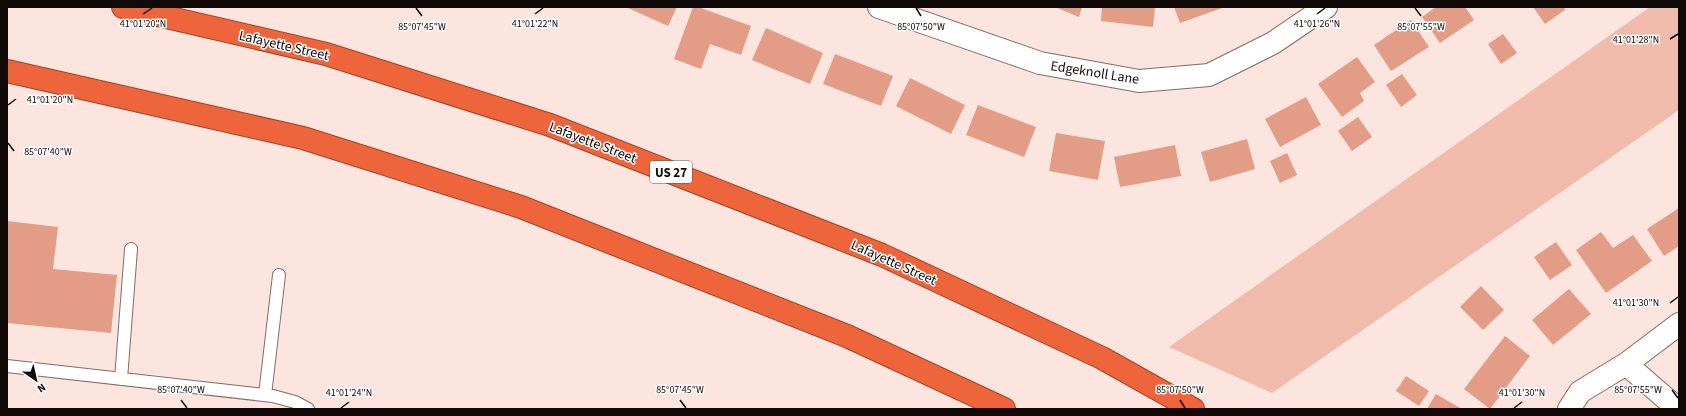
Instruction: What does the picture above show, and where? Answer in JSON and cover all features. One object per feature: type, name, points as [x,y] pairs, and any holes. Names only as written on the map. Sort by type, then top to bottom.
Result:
[{"type":"highway","name":"Lafayette Street","points":[[122,7],[326,54],[550,125],[882,255],[1102,358],[1193,409]]},
{"type":"highway","points":[[7,71],[303,138],[521,207],[847,336],[1004,409]]},
{"type":"street","name":"Edgeknoll Lane","points":[[879,7],[1040,63],[1139,81],[1209,75],[1273,43],[1326,7]]},
{"type":"street","points":[[1569,409],[1580,392],[1626,364],[1679,324]]},
{"type":"street","points":[[1626,364],[1678,409]]},
{"type":"lane","points":[[121,379],[131,249]]},
{"type":"lane","points":[[265,395],[279,275]]},
{"type":"lane","points":[[7,366],[265,395],[295,402],[308,409]]},
{"type":"shaded area","points":[[1650,7],[1679,7],[1679,110],[1272,393],[1169,347]]},
{"type":"building","points":[[626,7],[677,7],[668,26]]},
{"type":"building","points":[[693,7],[698,7],[751,26],[741,55],[710,44],[701,69],[674,59]]},
{"type":"building","points":[[1055,7],[1082,7],[1079,17]]},
{"type":"building","points":[[1102,7],[1155,7],[1153,27],[1101,21]]},
{"type":"building","points":[[1174,7],[1225,7],[1180,23]]},
{"type":"building","points":[[1436,7],[1465,7],[1474,20],[1440,43],[1422,17]]},
{"type":"building","points":[[1533,7],[1564,7],[1565,10],[1545,24]]},
{"type":"building","points":[[1411,20],[1429,47],[1391,71],[1374,45]]},
{"type":"building","points":[[766,28],[823,53],[810,84],[752,60]]},
{"type":"building","points":[[1503,34],[1517,53],[1501,64],[1488,44]]},
{"type":"building","points":[[835,54],[893,76],[881,106],[823,84]]},
{"type":"building","points":[[1357,57],[1375,82],[1360,93],[1364,101],[1342,117],[1318,84]]},
{"type":"building","points":[[1402,74],[1417,95],[1401,107],[1386,85]]},
{"type":"building","points":[[910,78],[965,105],[951,134],[896,106]]},
{"type":"building","points":[[1306,97],[1321,125],[1280,147],[1265,119]]},
{"type":"building","points":[[978,105],[1036,127],[1024,157],[966,135]]},
{"type":"building","points":[[1358,117],[1372,137],[1352,151],[1338,131]]},
{"type":"building","points":[[1056,133],[1105,141],[1098,180],[1049,171]]},
{"type":"building","points":[[1247,139],[1255,169],[1210,182],[1201,152]]},
{"type":"building","points":[[1175,145],[1181,176],[1120,187],[1114,157]]},
{"type":"building","points":[[1287,153],[1297,175],[1280,183],[1270,161]]},
{"type":"building","points":[[1679,208],[1679,246],[1664,256],[1647,229]]},
{"type":"building","points":[[7,221],[58,227],[53,269],[117,275],[111,333],[7,323]]},
{"type":"building","points":[[1601,232],[1613,248],[1633,235],[1652,261],[1606,293],[1576,250]]},
{"type":"building","points":[[1556,242],[1572,265],[1550,280],[1534,257]]},
{"type":"building","points":[[1481,286],[1504,310],[1483,330],[1460,307]]},
{"type":"building","points":[[1569,289],[1591,314],[1553,345],[1532,320]]},
{"type":"building","points":[[1505,336],[1530,356],[1490,409],[1464,389]]},
{"type":"building","points":[[1406,376],[1429,391],[1419,406],[1396,391]]},
{"type":"building","points":[[1436,394],[1462,409],[1427,409]]}]
